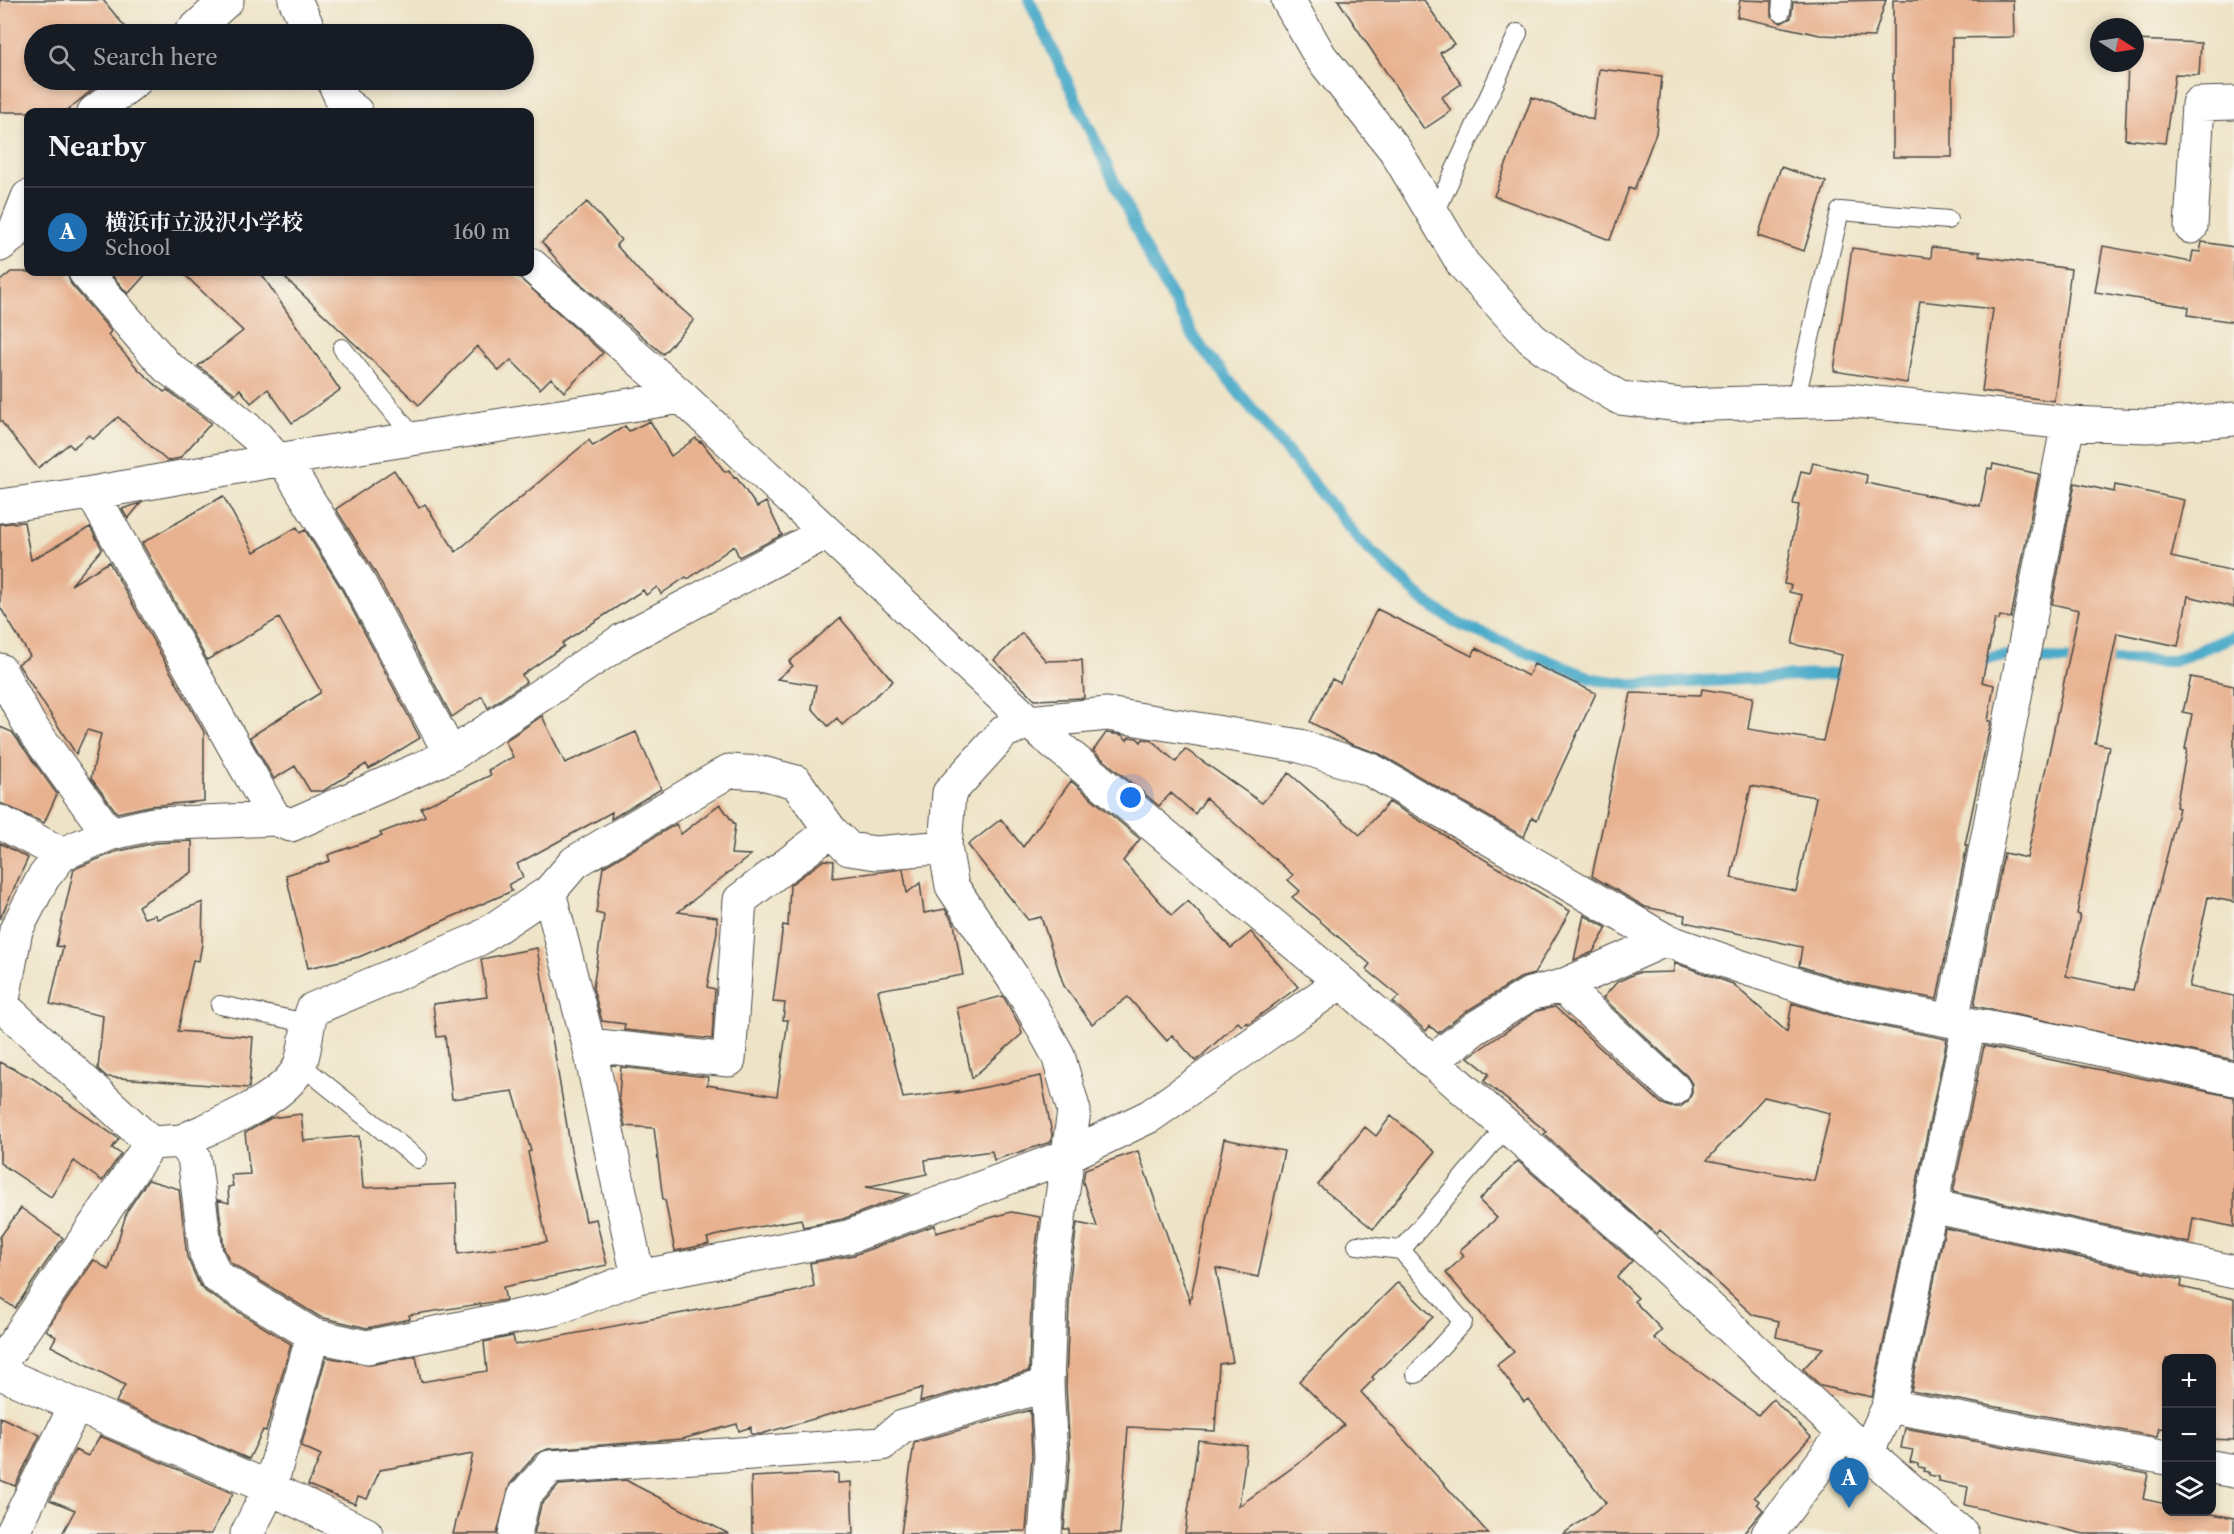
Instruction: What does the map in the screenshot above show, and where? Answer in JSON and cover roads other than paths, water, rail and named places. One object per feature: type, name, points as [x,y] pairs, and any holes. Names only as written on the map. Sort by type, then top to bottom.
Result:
[{"type":"street","points":[[201,24],[227,0]]},
{"type":"street","points":[[295,0],[306,24]]},
{"type":"street","points":[[1288,0],[1320,56],[1395,150],[1463,264],[1532,339],[1578,373],[1620,398],[1681,405],[1847,400],[2068,423],[2147,426],[2234,419]]},
{"type":"street","points":[[99,108],[123,90]]},
{"type":"street","points":[[338,90],[343,102],[351,108]]},
{"type":"street","points":[[2191,227],[2198,104],[2234,103]]},
{"type":"street","points":[[0,245],[13,235],[24,209]]},
{"type":"street","points":[[534,268],[682,398],[1029,722],[1341,982],[1632,1236],[1856,1443],[1962,1534]]},
{"type":"street","points":[[88,276],[167,367],[217,403],[280,459],[357,579],[450,755]]},
{"type":"street","points":[[0,506],[92,493],[280,459],[682,398]]},
{"type":"street","points":[[1768,1534],[1889,1406],[1931,1206],[1960,1022],[2068,423]]},
{"type":"street","points":[[92,493],[275,819]]},
{"type":"street","points":[[825,533],[624,639],[450,755],[291,825],[275,819],[153,824],[109,834],[62,854],[43,878],[16,930],[1,1005],[166,1142],[194,1157],[206,1254],[216,1276],[313,1335],[367,1347],[554,1309],[638,1277],[848,1237],[1067,1156],[1150,1116],[1341,982]]},
{"type":"street","points":[[0,670],[28,724],[109,834]]},
{"type":"street","points":[[1045,1534],[1051,1456],[1047,1385],[1052,1276],[1074,1111],[1058,1055],[1027,999],[952,886],[945,847],[949,793],[1005,731],[1029,722],[1107,714],[1300,746],[1371,770],[1665,940],[1847,1001],[2234,1079]]},
{"type":"street","points":[[0,1364],[166,1142],[261,1102],[292,1079],[300,1064],[307,1023],[313,1009],[479,939],[549,892],[575,862],[729,771],[762,773],[796,782],[831,831],[849,849],[876,853],[945,847]]},
{"type":"street","points":[[0,822],[62,854]]},
{"type":"street","points":[[589,1045],[729,1060],[740,900],[831,831]]},
{"type":"street","points":[[549,892],[589,1045],[638,1277]]},
{"type":"street","points":[[1431,1062],[1475,1028],[1530,994],[1562,986],[1665,940]]},
{"type":"street","points":[[1562,986],[1674,1089]]},
{"type":"street","points":[[1931,1206],[2234,1272]]},
{"type":"street","points":[[247,1534],[270,1488],[313,1335]]},
{"type":"street","points":[[0,1373],[75,1407],[270,1488],[366,1534]]},
{"type":"street","points":[[515,1534],[524,1497],[550,1467],[882,1444],[902,1427],[1047,1385]]},
{"type":"street","points":[[1889,1406],[2162,1457]]},
{"type":"street","points":[[12,1534],[75,1407]]},
{"type":"street","points":[[2216,1468],[2234,1471]]},
{"type":"lane","points":[[1434,215],[1518,33]]},
{"type":"lane","points":[[1795,402],[1840,211],[1948,220]]},
{"type":"lane","points":[[342,348],[415,439]]},
{"type":"lane","points":[[220,1005],[307,1023]]},
{"type":"lane","points":[[300,1064],[418,1159]]},
{"type":"lane","points":[[1401,1250],[1506,1127]]},
{"type":"lane","points":[[1358,1245],[1401,1250],[1463,1322],[1416,1374]]},
{"type":"waterway","points":[[1029,0],[1151,260],[1195,339],[1361,542],[1424,601],[1459,624],[1593,679],[1637,685],[1853,673]]},
{"type":"waterway","points":[[2040,659],[2174,661],[2234,636]]},
{"type":"waterway","points":[[1972,660],[2006,656]]},
{"type":"place","name":"横浜市立汲沢小学校","points":[[1849,1508]]}]
